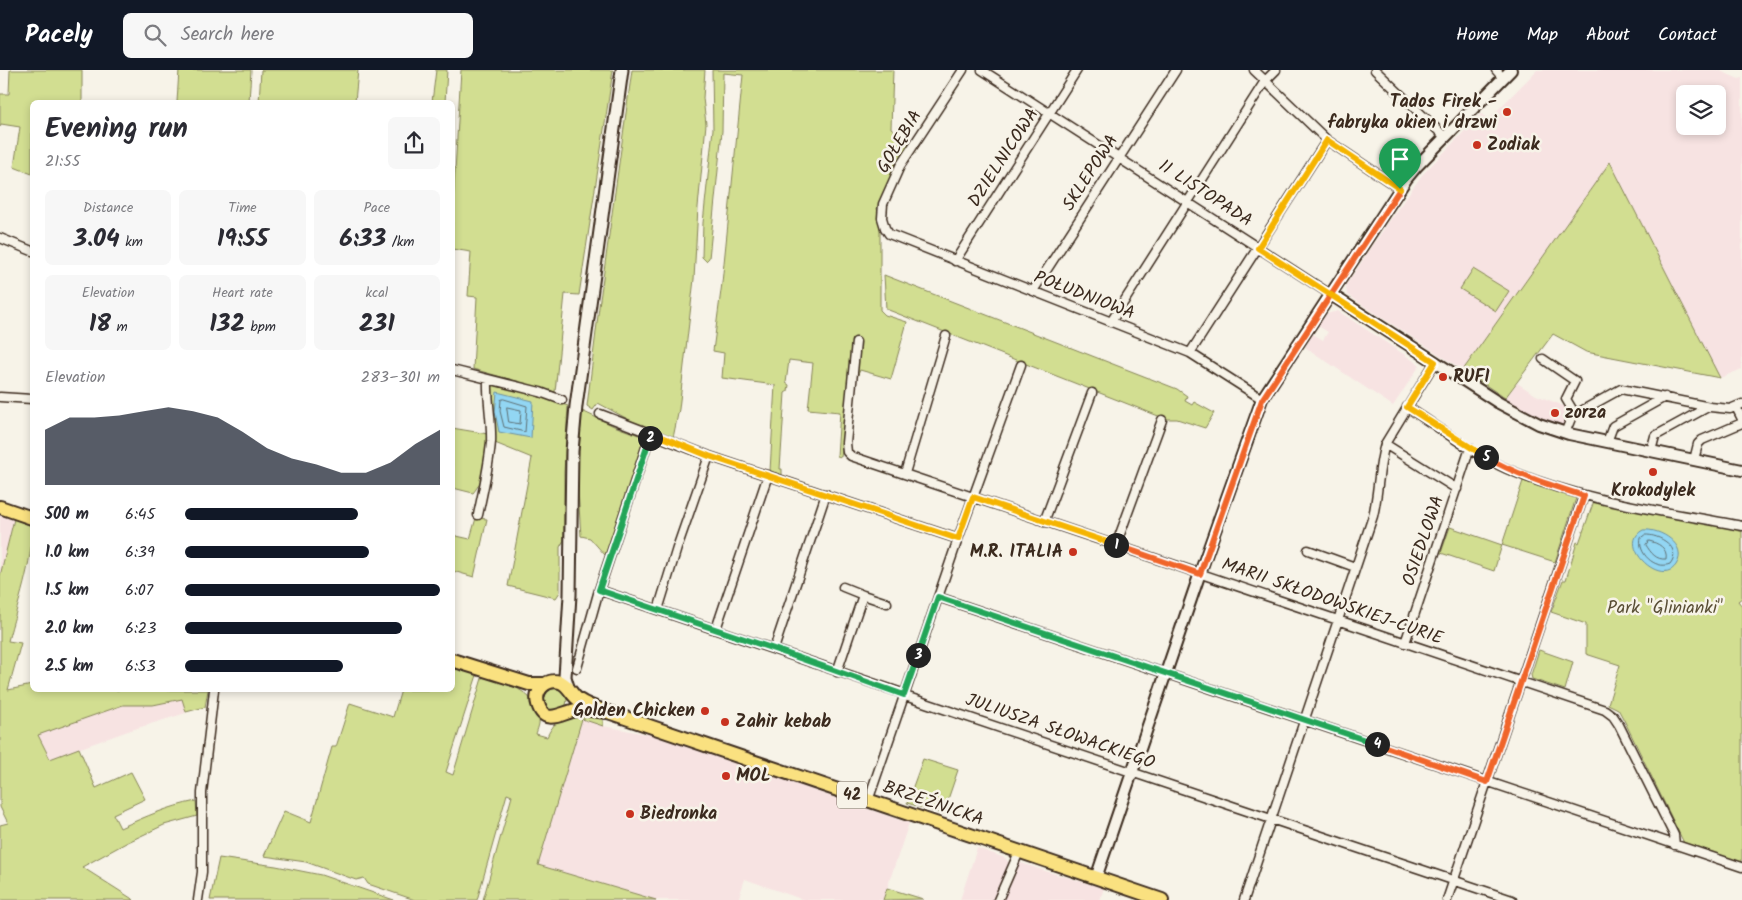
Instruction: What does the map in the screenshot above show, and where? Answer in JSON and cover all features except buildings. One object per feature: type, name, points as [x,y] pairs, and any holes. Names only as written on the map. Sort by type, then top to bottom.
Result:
[{"type":"main road","points":[[566,713],[572,705],[570,690],[565,677],[570,595],[572,451],[576,406],[622,70]]},
{"type":"main road","points":[[0,507],[30,517]]},
{"type":"main road","points":[[537,702],[538,692],[554,678],[567,633]]},
{"type":"main road","name":"42","points":[[455,661],[485,671],[531,693],[541,711],[549,716],[561,716],[566,713]]},
{"type":"main road","points":[[485,671],[529,684],[546,684]]},
{"type":"main road","name":"42","points":[[546,684],[560,682],[570,690]]},
{"type":"main road","name":"BRZEŹNICKA","points":[[570,690],[581,702],[608,712],[1162,900]]},
{"type":"main road","name":"BRZEŹNICKA","points":[[566,713],[578,710],[608,712]]},
{"type":"street","name":"GOŁĘBIA","points":[[889,234],[885,228],[881,212],[886,196],[900,166],[963,70]]},
{"type":"street","name":"11 LISTOPADA","points":[[982,70],[1511,411],[1565,433],[1742,470]]},
{"type":"street","name":"DZIELNICOWA","points":[[955,261],[1077,70]]},
{"type":"street","name":"SKLEPOWA","points":[[1033,292],[1176,70]]},
{"type":"street","points":[[1254,70],[1327,140],[1400,189]]},
{"type":"street","points":[[1110,322],[1265,81],[1276,70]]},
{"type":"street","points":[[1375,70],[1445,137]]},
{"type":"street","points":[[1096,878],[1262,400],[1330,294],[1417,166],[1507,74],[1496,70]]},
{"type":"street","points":[[1190,353],[1327,140]]},
{"type":"street","name":"POŁUDNIOWA","points":[[889,234],[1190,353],[1262,400]]},
{"type":"street","points":[[0,238],[30,250]]},
{"type":"street","points":[[905,473],[946,336]]},
{"type":"street","name":"MARII SKŁODOWSKIEJ-CURIE","points":[[856,342],[847,435],[847,452],[851,456],[1605,710],[1614,716],[1674,834],[1675,845]]},
{"type":"street","points":[[1543,359],[1575,381],[1566,398],[1575,414]]},
{"type":"street","points":[[1244,900],[1356,567],[1376,502],[1381,457],[1385,444],[1435,362]]},
{"type":"street","points":[[868,801],[958,539],[1021,365]]},
{"type":"street","points":[[455,371],[540,392],[562,400]]},
{"type":"street","points":[[478,515],[491,442],[487,395],[488,379]]},
{"type":"street","points":[[1565,433],[1572,416],[1621,389],[1708,407],[1730,409],[1739,406],[1742,421],[1702,440],[1698,444],[1694,460]]},
{"type":"street","points":[[1044,522],[1092,393]]},
{"type":"street","points":[[0,397],[30,399]]},
{"type":"street","points":[[1607,442],[1613,426],[1665,397]]},
{"type":"street","points":[[1407,407],[1504,468],[1537,481],[1584,496],[1742,526]]},
{"type":"street","points":[[1650,451],[1655,436],[1708,407]]},
{"type":"street","points":[[600,414],[709,456],[958,539]]},
{"type":"street","points":[[1116,545],[1162,420]]},
{"type":"street","points":[[578,668],[599,590],[652,433]]},
{"type":"street","points":[[1385,444],[1457,489]]},
{"type":"street","name":"OSIEDLOWA","points":[[1405,643],[1470,448]]},
{"type":"street","points":[[658,610],[709,456]]},
{"type":"street","points":[[716,629],[768,475]]},
{"type":"street","points":[[774,649],[826,494]]},
{"type":"street","points":[[1447,900],[1584,496]]},
{"type":"street","points":[[1308,550],[1356,567]]},
{"type":"street","points":[[843,588],[888,603]]},
{"type":"street","name":"JULIUSZA SŁOWACKIEGO","points":[[599,590],[1132,773],[1512,900]]},
{"type":"street","points":[[837,672],[862,595]]},
{"type":"street","points":[[938,597],[1742,867]]},
{"type":"street","points":[[198,900],[202,872],[202,793],[214,692]]},
{"type":"street","points":[[998,900],[1019,852]]},
{"type":"shaded area","points":[[1537,70],[1718,70],[1739,79],[1742,78],[1742,369],[1720,378],[1610,163],[1463,370],[1347,295],[1346,285],[1422,175],[1482,113],[1488,120]]},
{"type":"shaded area","points":[[1338,311],[1420,365],[1393,406],[1305,347],[1313,334],[1323,340],[1328,332],[1318,326],[1326,314]]},
{"type":"shaded area","points":[[1517,383],[1536,395],[1569,408],[1565,427],[1518,408],[1505,398]]},
{"type":"shaded area","points":[[0,514],[14,519],[0,576]]},
{"type":"shaded area","points":[[183,699],[186,713],[128,731],[50,759],[38,734],[123,705],[153,705]]},
{"type":"shaded area","points":[[582,719],[603,726],[652,735],[909,823],[883,900],[804,900],[745,879],[738,900],[656,900],[538,865]]},
{"type":"shaded area","points":[[977,848],[1005,858],[1011,865],[995,900],[960,900]]},
{"type":"shaded area","points":[[1021,863],[1104,888],[1100,900],[1000,900],[1013,870]]},
{"type":"green space","points":[[10,70],[82,70],[82,100],[30,100],[30,173],[14,167],[20,127],[1,124],[0,127],[0,94],[9,94]]},
{"type":"green space","points":[[179,70],[251,70],[249,100],[177,100]]},
{"type":"green space","points":[[261,70],[358,70],[355,100],[259,100]]},
{"type":"green space","points":[[436,70],[447,70],[445,100],[432,100]]},
{"type":"green space","points":[[461,70],[613,70],[579,295],[565,294],[555,392],[473,369],[477,297],[468,296],[471,252],[455,249],[455,171]]},
{"type":"green space","points":[[632,70],[705,70],[703,98],[706,124],[698,207],[694,279],[679,409],[673,438],[648,430],[598,403],[593,410],[587,406]]},
{"type":"green space","points":[[712,70],[893,70],[891,128],[909,142],[877,208],[880,223],[880,310],[885,315],[907,322],[891,379],[860,370],[857,377],[852,379],[841,457],[837,456],[840,412],[808,409],[813,363],[789,360],[786,383],[789,385],[788,391],[785,393],[780,469],[782,469],[782,475],[770,471],[775,385],[722,378],[724,353],[713,351],[722,283],[743,75],[723,73],[722,131],[709,258],[706,261],[702,257],[703,223],[713,129]]},
{"type":"green space","points":[[1610,162],[1720,378],[1586,352],[1553,334],[1505,398],[1463,370]]},
{"type":"green space","points":[[1473,269],[1509,291],[1496,311],[1460,289]]},
{"type":"green space","points":[[884,275],[1177,389],[1187,396],[1185,401],[1192,405],[1194,402],[1214,413],[1205,428],[1177,419],[1166,419],[886,309]]},
{"type":"green space","points":[[492,384],[537,395],[568,406],[564,472],[564,540],[560,547],[560,592],[556,598],[508,586],[532,458],[495,443]]},
{"type":"green space","points":[[582,411],[644,437],[605,555],[590,538],[581,536],[577,475]]},
{"type":"green space","points":[[455,428],[488,434],[483,473],[473,493],[455,488]]},
{"type":"green space","points":[[1523,481],[1576,498],[1555,562],[1502,545]]},
{"type":"green space","name":"Park \"Glinianki\"","points":[[1595,498],[1742,528],[1742,598],[1738,601],[1742,606],[1742,863],[1684,843],[1618,709],[1608,704],[1620,665],[1586,654],[1586,624],[1551,612],[1563,580],[1566,580],[1577,542],[1579,543]]},
{"type":"green space","points":[[476,518],[487,519],[474,577],[455,572],[455,536],[470,539]]},
{"type":"green space","points":[[14,519],[30,525],[30,555],[8,641],[21,643],[8,690],[30,685],[30,692],[208,692],[205,707],[186,712],[182,699],[153,705],[123,705],[38,735],[50,759],[79,748],[96,788],[131,772],[145,799],[113,814],[120,828],[166,809],[196,801],[197,816],[164,825],[82,867],[134,900],[0,900],[0,825],[8,823],[0,807],[0,576]]},
{"type":"green space","points":[[1450,527],[1502,545],[1494,571],[1441,553]]},
{"type":"green space","points":[[1539,650],[1573,662],[1565,690],[1532,679],[1531,675]]},
{"type":"green space","points":[[455,668],[477,675],[446,772],[453,775],[483,675],[501,681],[526,694],[537,709],[539,725],[536,734],[547,737],[556,722],[572,714],[603,718],[603,726],[582,719],[538,865],[656,900],[483,900],[512,796],[507,794],[477,900],[415,900],[368,884],[364,878],[356,880],[306,862],[264,856],[284,811],[311,822],[332,747],[336,747],[350,703],[393,717],[400,692],[455,692]]},
{"type":"green space","points":[[555,688],[564,691],[567,700],[564,709],[555,712],[546,709],[543,700],[546,691]]},
{"type":"green space","points":[[923,759],[958,770],[943,814],[907,803]]},
{"type":"green space","points":[[219,858],[321,875],[394,900],[210,900]]},
{"type":"green space","points":[[887,888],[923,899],[883,900]]},
{"type":"water","points":[[497,392],[533,401],[531,438],[499,432],[495,412]]},
{"type":"water","points":[[1643,530],[1650,530],[1664,535],[1676,545],[1679,551],[1679,558],[1676,565],[1669,571],[1651,568],[1637,553],[1635,545],[1636,536]]},
{"type":"place","name":"Tados Firek - fabryka okien i drzwi","points":[[1507,112]]},
{"type":"place","name":"Zodiak","points":[[1477,145]]},
{"type":"place","name":"RUFI","points":[[1443,377]]},
{"type":"place","name":"zorza","points":[[1555,413]]},
{"type":"place","name":"Krokodylek","points":[[1653,472]]},
{"type":"place","name":"M.R. ITALIA","points":[[1073,552]]},
{"type":"place","name":"Golden Chicken","points":[[705,711]]},
{"type":"place","name":"Zahir kebab","points":[[725,722]]},
{"type":"place","name":"MOL","points":[[726,776]]},
{"type":"place","name":"Biedronka","points":[[630,814]]},
{"type":"route","points":[[1400,189],[1327,140],[1258,248],[1330,294],[1353,310],[1435,362],[1407,407],[1504,468],[1584,496],[1487,782],[938,597],[904,695],[599,590],[652,433],[709,456],[958,539],[973,497],[1200,574],[1262,400],[1324,303],[1330,294],[1364,243],[1391,202],[1393,198],[1400,189]]}]
